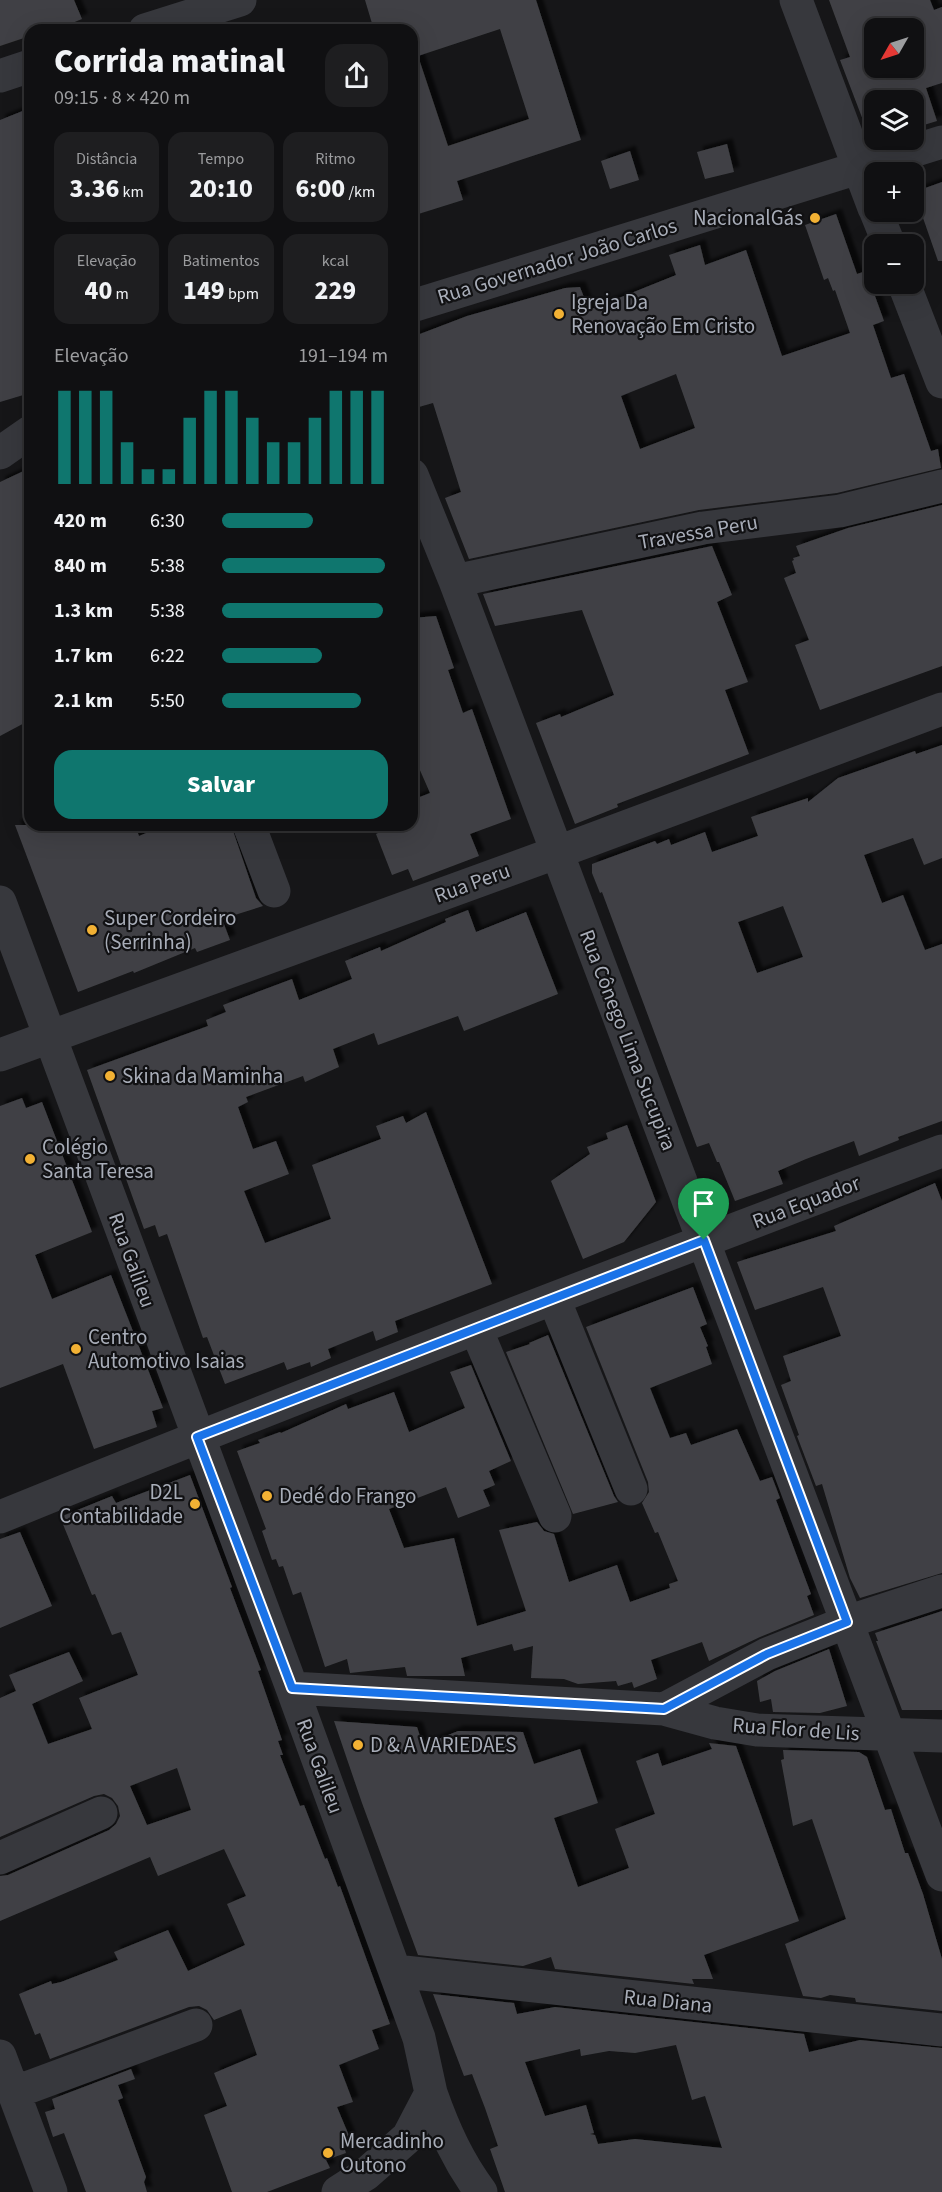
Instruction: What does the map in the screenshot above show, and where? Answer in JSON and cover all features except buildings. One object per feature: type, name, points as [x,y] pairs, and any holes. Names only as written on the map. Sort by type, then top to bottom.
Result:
[{"type":"street","points":[[796,0],[864,181]]},
{"type":"street","points":[[169,24],[230,9]]},
{"type":"street","points":[[0,76],[24,68]]},
{"type":"street","name":"Rua Governador João Carlos","points":[[418,304],[942,142]]},
{"type":"street","points":[[908,294],[942,382]]},
{"type":"street","points":[[0,433],[24,425]]},
{"type":"street","points":[[0,453],[24,436]]},
{"type":"street","name":"Travessa Peru","points":[[455,581],[703,528],[840,511],[942,486]]},
{"type":"street","name":"Rua Cônego Lima Sucupira","points":[[418,490],[558,852],[942,1875]]},
{"type":"street","name":"Rua Peru","points":[[0,1055],[558,852],[942,709]]},
{"type":"street","points":[[251,831],[274,891]]},
{"type":"street","name":"Rua Galileu","points":[[0,902],[48,1037],[292,1688],[419,2038],[431,2093],[444,2131],[463,2168],[481,2192]]},
{"type":"street","name":"Rua Equador","points":[[0,1517],[197,1437],[942,1150]]},
{"type":"street","points":[[554,1299],[631,1490]]},
{"type":"street","points":[[476,1329],[555,1516]]},
{"type":"street","points":[[664,1709],[767,1654],[847,1622],[942,1591]]},
{"type":"street","name":"Rua Flor de Lis","points":[[292,1688],[664,1709],[714,1723],[757,1730],[942,1736]]},
{"type":"street","points":[[0,1858],[101,1813]]},
{"type":"street","name":"Rua Diana","points":[[394,1971],[942,2030]]},
{"type":"street","points":[[13,2093],[196,2025]]},
{"type":"street","points":[[0,2056],[51,2192]]},
{"type":"street","points":[[338,2192],[366,2174],[408,2137],[431,2093]]},
{"type":"place","name":"NacionalGás","points":[[815,218]]},
{"type":"place","name":"Igreja Da Renovação Em Cristo","points":[[559,314]]},
{"type":"place","name":"Super Cordeiro (Serrinha)","points":[[92,930]]},
{"type":"place","name":"Skina da Maminha","points":[[110,1076]]},
{"type":"place","name":"Colégio Santa Teresa","points":[[30,1159]]},
{"type":"place","name":"Centro Automotivo Isaias","points":[[76,1349]]},
{"type":"place","name":"Dedé do Frango","points":[[267,1496]]},
{"type":"place","name":"D2L Contabilidade","points":[[195,1504]]},
{"type":"place","name":"D & A VARIEDAES","points":[[358,1745]]},
{"type":"place","name":"Mercadinho Outono","points":[[328,2153]]},
{"type":"route","points":[[704,1240],[847,1622],[767,1654],[664,1709],[292,1688],[197,1437],[704,1240]]}]
